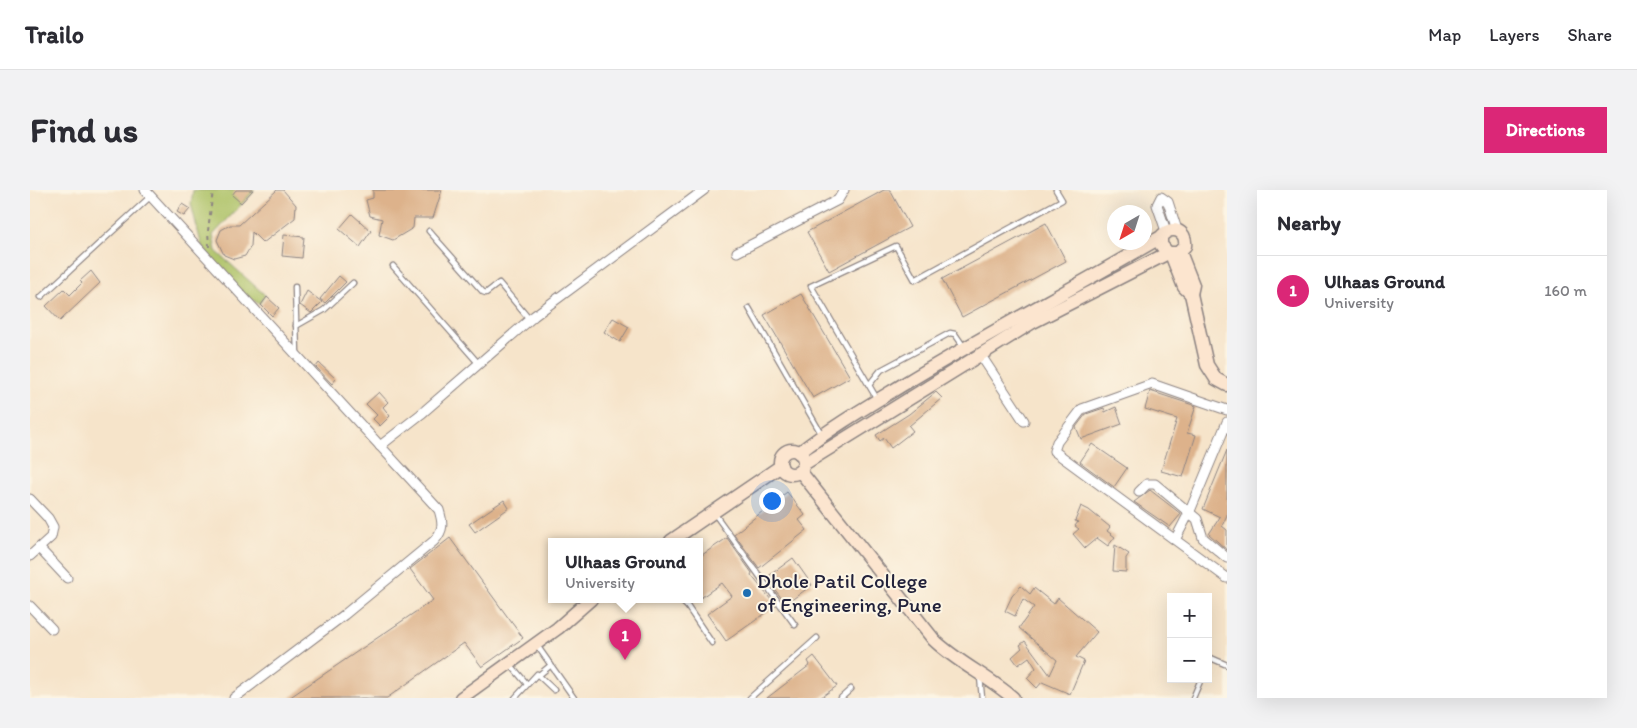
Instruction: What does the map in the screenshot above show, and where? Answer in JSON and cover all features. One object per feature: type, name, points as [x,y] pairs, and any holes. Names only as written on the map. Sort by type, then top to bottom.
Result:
[{"type":"street","points":[[380,446],[421,414],[530,320],[704,190]]},
{"type":"street","points":[[737,252],[838,200],[844,190]]},
{"type":"street","points":[[148,193],[439,510],[443,522],[441,534],[344,615],[234,698]]},
{"type":"street","points":[[1160,194],[1157,205],[1168,233],[1162,248],[1173,253],[1193,285],[1191,294],[1208,365],[1216,379],[1227,386]]},
{"type":"street","points":[[801,463],[1033,322],[1173,253],[1185,242],[1183,235],[1168,233],[964,348],[878,400],[822,435],[801,463],[789,474],[781,466],[780,458],[785,452],[793,450],[801,463],[934,640],[960,662],[979,673],[1013,698]]},
{"type":"street","points":[[980,354],[1024,421]]},
{"type":"street","points":[[1227,410],[1152,384],[1082,409],[1057,442],[1054,451],[1176,538],[1227,578]]},
{"type":"street","points":[[1176,538],[1190,511],[1227,422]]},
{"type":"street","points":[[675,538],[781,466]]},
{"type":"street","points":[[1140,492],[1146,484],[1155,484],[1190,511],[1197,519],[1203,538],[1227,558]]},
{"type":"street","points":[[30,499],[48,518],[53,527],[51,537],[30,556]]},
{"type":"street","points":[[39,548],[67,578]]},
{"type":"street","points":[[461,698],[558,628],[586,603]]},
{"type":"street","points":[[30,606],[52,630]]},
{"type":"lane","points":[[878,400],[811,286],[896,246],[915,280],[1062,200],[1056,190]]},
{"type":"lane","points":[[41,297],[148,193]]},
{"type":"lane","points":[[429,231],[483,292],[486,293],[500,284],[530,320]]},
{"type":"lane","points":[[393,266],[479,364]]},
{"type":"lane","points":[[296,326],[324,310],[353,283]]},
{"type":"lane","points":[[295,287],[297,355]]},
{"type":"lane","points":[[749,308],[822,435]]},
{"type":"lane","points":[[869,385],[881,370],[950,333],[955,334],[964,348]]},
{"type":"lane","points":[[714,512],[795,625]]},
{"type":"lane","points":[[684,603],[688,606]]},
{"type":"lane","points":[[687,603],[712,642]]},
{"type":"lane","points":[[750,698],[817,638]]},
{"type":"lane","points":[[536,644],[574,698]]},
{"type":"lane","points":[[1212,658],[1227,665]]},
{"type":"lane","points":[[509,663],[527,684]]},
{"type":"lane","points":[[515,698],[537,674],[539,675],[552,665]]},
{"type":"lane","points":[[979,673],[982,698]]},
{"type":"lane","points":[[539,675],[554,690]]},
{"type":"lane","points":[[1193,698],[1199,683]]},
{"type":"lane","points":[[841,698],[851,689]]},
{"type":"lane","points":[[756,693],[761,698]]},
{"type":"path","points":[[209,250],[208,231],[213,190]]},
{"type":"green space","points":[[193,190],[255,190],[213,235],[216,251],[265,295],[259,304],[243,294],[202,247],[191,204]]},
{"type":"building","points":[[236,190],[253,190],[241,203],[232,195]]},
{"type":"building","points":[[277,190],[283,190],[296,205],[295,218],[263,243],[252,232],[251,246],[245,256],[234,259],[224,255],[217,240],[221,230],[230,225],[239,225]]},
{"type":"building","points":[[373,190],[442,190],[433,218],[414,218],[413,228],[393,240],[379,235],[382,219],[370,216],[366,200],[373,198]]},
{"type":"building","points":[[884,190],[890,190],[910,227],[829,271],[807,232]]},
{"type":"building","points":[[182,204],[190,209],[184,216],[177,212]]},
{"type":"building","points":[[352,214],[371,231],[360,247],[339,229]]},
{"type":"building","points":[[1046,223],[1066,261],[962,317],[942,279]]},
{"type":"building","points":[[284,235],[304,237],[302,258],[282,256]]},
{"type":"building","points":[[91,271],[100,283],[60,321],[46,306],[64,289],[70,295],[82,283],[80,281]]},
{"type":"building","points":[[339,276],[346,282],[325,303],[320,299]]},
{"type":"building","points":[[307,291],[322,302],[311,313],[300,305]]},
{"type":"building","points":[[801,294],[850,377],[813,398],[764,315]]},
{"type":"building","points":[[267,297],[279,308],[272,316],[261,305]]},
{"type":"building","points":[[613,318],[629,327],[620,342],[604,332]]},
{"type":"building","points":[[319,363],[336,379],[332,384],[316,367]]},
{"type":"building","points":[[1150,391],[1196,406],[1187,433],[1196,435],[1183,477],[1161,471],[1177,419],[1145,409]]},
{"type":"building","points":[[379,392],[388,402],[383,407],[390,416],[380,426],[373,419],[377,415],[366,404]]},
{"type":"building","points":[[936,392],[942,398],[909,426],[913,431],[891,448],[884,438],[880,441],[876,435],[909,414]]},
{"type":"building","points":[[1116,407],[1122,424],[1081,439],[1076,427],[1086,414],[1104,408],[1105,412]]},
{"type":"building","points":[[1092,444],[1127,468],[1114,487],[1080,462]]},
{"type":"building","points":[[1227,450],[1227,515],[1222,526],[1227,530],[1227,550],[1209,534],[1220,517],[1203,509]]},
{"type":"building","points":[[1150,490],[1181,514],[1170,527],[1134,502]]},
{"type":"building","points":[[787,492],[805,515],[799,520],[807,530],[759,568],[734,534]]},
{"type":"building","points":[[504,500],[509,508],[475,532],[469,524]]},
{"type":"building","points":[[1081,506],[1110,527],[1107,531],[1115,537],[1108,546],[1097,538],[1085,548],[1073,534],[1079,529],[1075,526],[1078,522],[1075,521]]},
{"type":"building","points":[[450,538],[523,638],[482,667],[464,643],[387,698],[289,698],[433,600],[410,569]]},
{"type":"building","name":"Dhole Patil College of Engineering, Pune","points":[[727,538],[752,573],[751,575],[776,606],[726,641],[707,614],[732,596],[722,583],[703,596],[703,554]]},
{"type":"building","points":[[1115,545],[1129,554],[1126,558],[1126,572],[1113,571]]},
{"type":"building","points":[[793,558],[812,585],[786,604],[766,578]]},
{"type":"building","points":[[1021,586],[1030,594],[1034,588],[1054,604],[1058,598],[1097,632],[1076,657],[1084,661],[1070,694],[1042,682],[1037,688],[1027,678],[1036,668],[1029,657],[1018,665],[1012,657],[1022,648],[1020,645],[1025,641],[1050,675],[1057,660],[1019,628],[1034,607],[1023,599],[1015,616],[1005,611],[1012,596]]},
{"type":"building","points":[[814,656],[837,686],[820,698],[767,698],[810,665],[808,661]]},
{"type":"place","name":"Dhole Patil College of Engineering, Pune","points":[[747,593]]},
{"type":"place","name":"Ulhaas Ground","points":[[625,660]]}]
